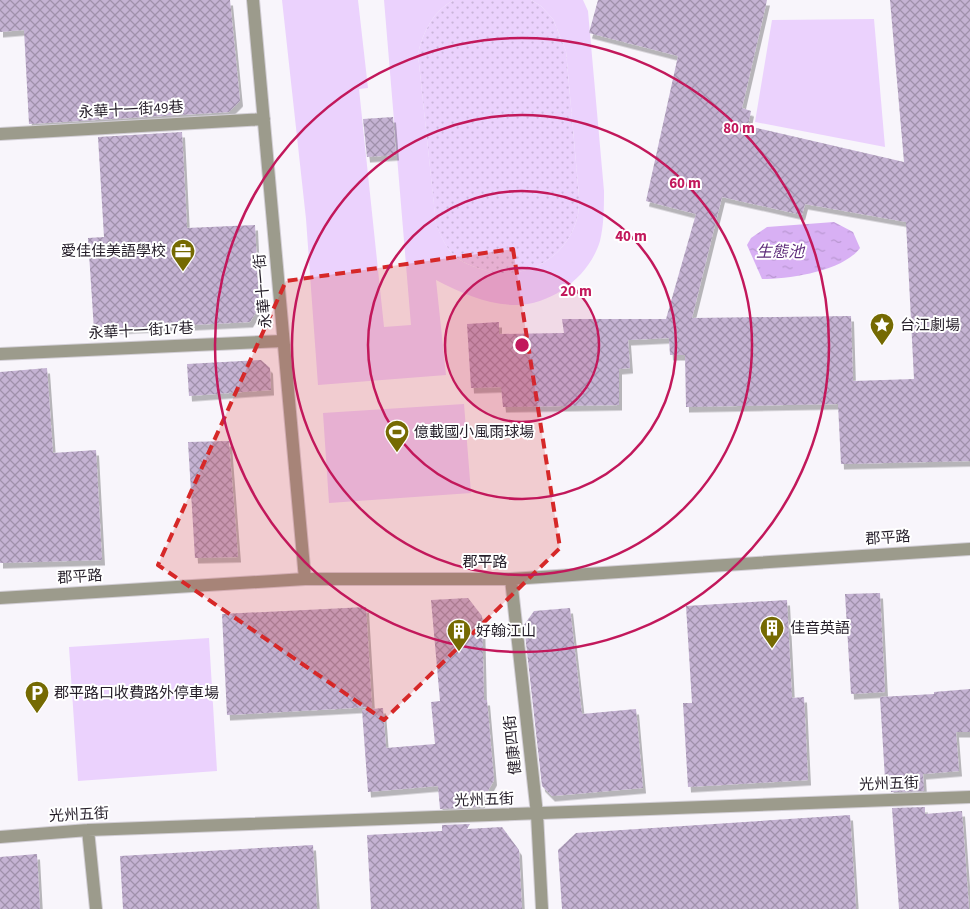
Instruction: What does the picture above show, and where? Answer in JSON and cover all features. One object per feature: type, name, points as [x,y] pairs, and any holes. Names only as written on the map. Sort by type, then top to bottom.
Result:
[{"type":"street","name":"永華十一街","points":[[253,0],[305,579]]},
{"type":"street","name":"永華十一街49巷","points":[[0,134],[264,120]]},
{"type":"street","name":"永華十一街17巷","points":[[0,354],[283,341]]},
{"type":"street","name":"郡平路","points":[[0,598],[305,579],[511,579],[970,549]]},
{"type":"street","name":"健康四街","points":[[511,579],[536,814],[542,909]]},
{"type":"street","name":"光州五街","points":[[0,837],[88,830],[970,797]]},
{"type":"street","points":[[88,830],[96,909]]},
{"type":"highlighted area","points":[[513,249],[560,548],[384,720],[158,565],[286,281]]},
{"type":"shaded area","points":[[282,0],[358,0],[368,88],[359,89],[384,327],[411,325],[384,0],[454,0],[440,10],[430,23],[418,54],[436,224],[452,254],[471,266],[502,273],[530,269],[554,255],[572,233],[579,210],[566,51],[553,19],[541,6],[531,0],[583,0],[588,11],[604,191],[603,222],[600,241],[595,254],[579,276],[568,286],[556,294],[530,304],[516,305],[485,301],[436,280],[446,375],[318,385],[306,219]]},
{"type":"shaded area","points":[[454,0],[531,0],[541,6],[553,19],[566,51],[579,196],[578,213],[572,233],[564,245],[543,263],[530,269],[502,273],[487,271],[467,264],[449,250],[436,225],[418,54],[430,23],[440,10]]},
{"type":"shaded area","points":[[874,19],[885,147],[755,122],[772,20]]},
{"type":"shaded area","name":"億載國小風雨球場","points":[[464,404],[471,493],[329,503],[323,413]]},
{"type":"shaded area","points":[[209,638],[217,771],[78,781],[69,647]]},
{"type":"water","name":"生態池","points":[[834,222],[853,232],[860,248],[852,256],[841,263],[815,272],[762,279],[747,245],[751,238],[767,227]]},
{"type":"building","points":[[0,0],[230,0],[240,101],[229,112],[29,124],[24,30],[0,32]]},
{"type":"building","points":[[598,0],[767,0],[742,108],[751,111],[748,126],[904,162],[890,0],[970,0],[970,461],[841,464],[838,404],[686,407],[685,355],[670,355],[669,338],[628,340],[630,368],[619,369],[619,405],[503,407],[501,387],[471,388],[467,324],[499,322],[499,334],[564,333],[562,319],[666,319],[696,214],[646,201],[678,56],[589,33]],"holes":[[[722,197],[802,215],[805,204],[906,222],[914,379],[853,381],[851,316],[692,318]]]},
{"type":"building","points":[[393,117],[396,155],[367,157],[363,119]]},
{"type":"building","points":[[182,132],[187,228],[255,225],[259,307],[250,322],[94,330],[88,238],[104,237],[98,137]]},
{"type":"building","points":[[261,360],[270,368],[271,390],[189,396],[187,364]]},
{"type":"building","points":[[47,368],[53,453],[96,450],[102,560],[0,563],[0,372]]},
{"type":"building","points":[[229,441],[238,557],[195,558],[188,442]]},
{"type":"building","points":[[880,593],[885,692],[851,694],[845,594]]},
{"type":"building","points":[[468,598],[482,616],[484,700],[487,700],[494,780],[479,807],[440,809],[438,786],[368,792],[362,710],[383,708],[386,748],[435,744],[431,702],[440,701],[431,600]]},
{"type":"building","points":[[787,600],[792,698],[804,697],[808,780],[688,787],[683,703],[692,703],[686,606]]},
{"type":"building","points":[[366,607],[372,707],[227,715],[222,614]]},
{"type":"building","points":[[570,608],[582,714],[636,709],[643,788],[552,796],[542,786],[524,625],[534,611]]},
{"type":"building","points":[[970,689],[970,732],[956,732],[959,771],[923,774],[924,791],[891,792],[890,779],[885,779],[880,697],[934,694],[934,692]]},
{"type":"building","points":[[925,807],[925,814],[962,811],[969,909],[899,909],[892,808]]},
{"type":"building","points":[[850,815],[856,909],[562,909],[558,850],[576,833]]},
{"type":"building","points":[[470,824],[467,829],[502,827],[519,850],[522,909],[371,909],[367,835],[442,831],[442,825]]},
{"type":"building","points":[[313,845],[317,909],[123,909],[120,856]]},
{"type":"building","points":[[37,854],[40,909],[0,909],[0,857]]},
{"type":"place","name":"愛佳佳美語學校","points":[[183,272]]},
{"type":"place","name":"台江劇場","points":[[882,346]]},
{"type":"place","name":"億載國小風雨球場","points":[[397,453]]},
{"type":"place","name":"佳音英語","points":[[772,649]]},
{"type":"place","name":"好翰江山","points":[[459,652]]},
{"type":"place","name":"郡平路口收費路外停車場","points":[[37,714]]}]
